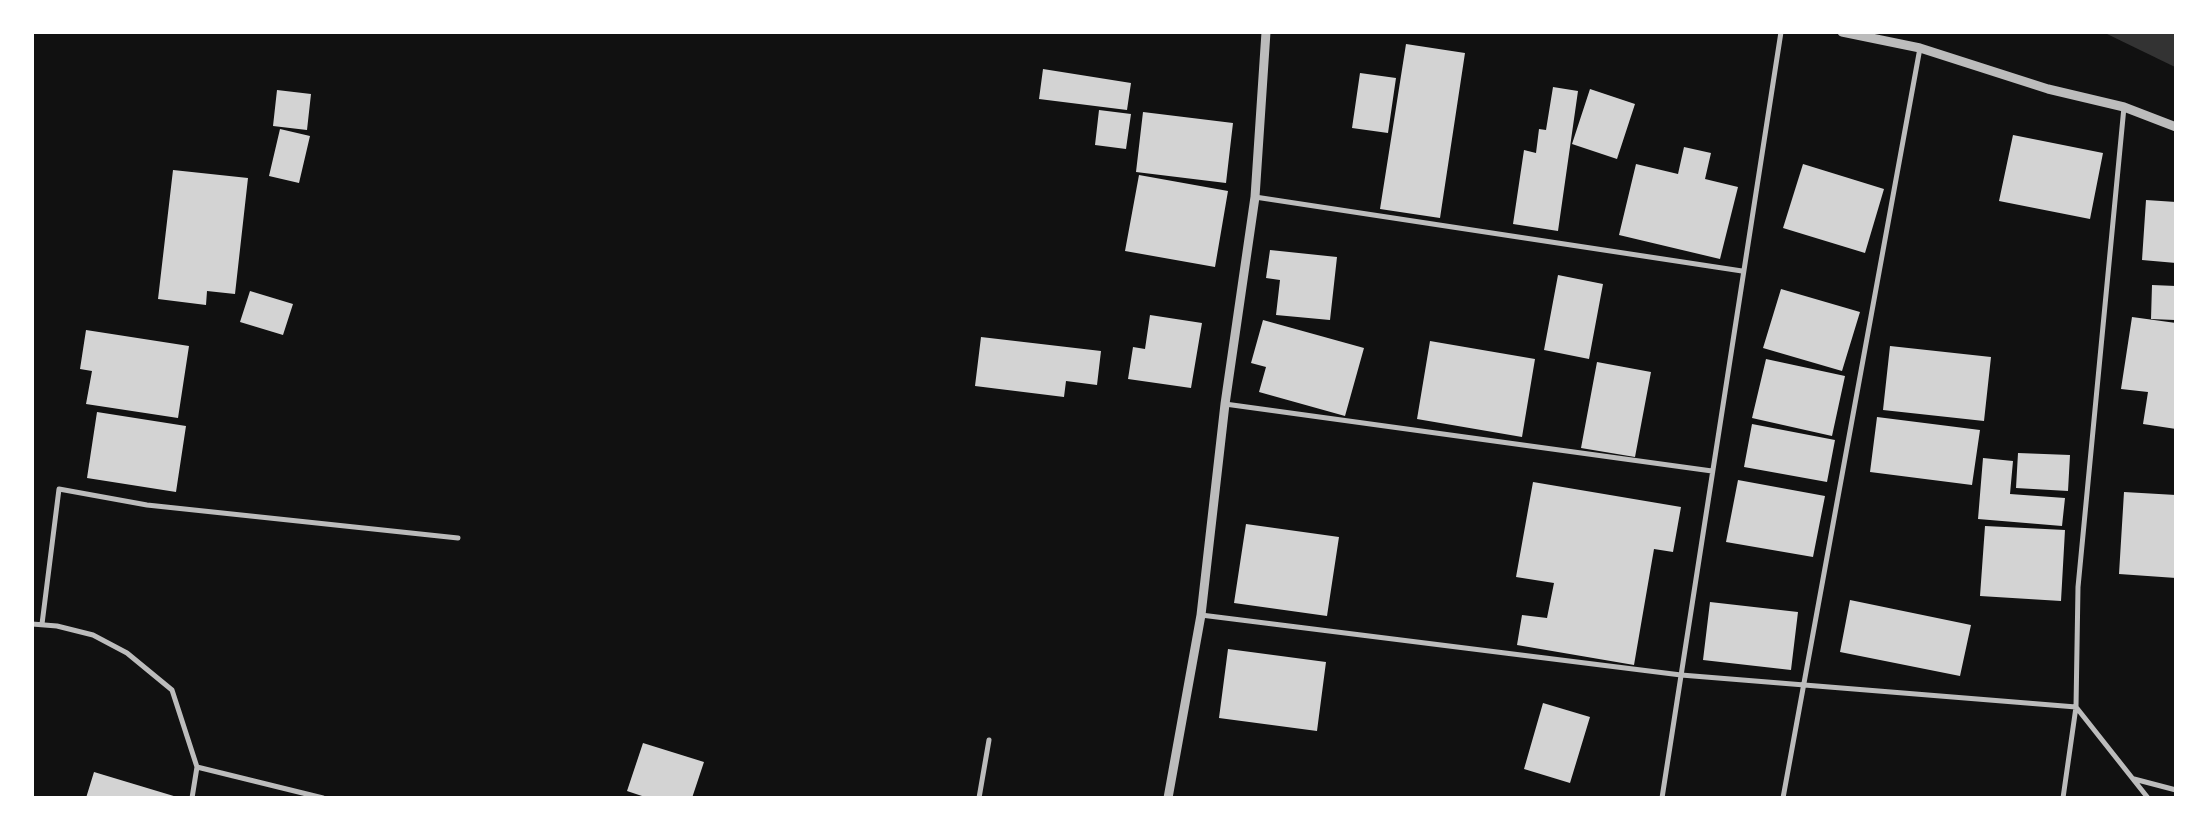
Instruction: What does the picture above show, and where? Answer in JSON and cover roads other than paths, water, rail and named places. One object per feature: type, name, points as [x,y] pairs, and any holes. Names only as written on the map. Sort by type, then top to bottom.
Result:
[{"type":"street","points":[[1168,798],[1201,615],[1225,404],[1255,198],[1266,32]]},
{"type":"street","points":[[1662,798],[1780,32]]},
{"type":"street","points":[[1842,32],[1920,48],[2048,89],[2124,107],[2176,127]]},
{"type":"street","points":[[1783,798],[1920,48]]},
{"type":"street","points":[[2063,798],[2076,708],[2078,587],[2124,107]]},
{"type":"street","points":[[1255,198],[1742,271]]},
{"type":"street","points":[[1225,404],[1712,471]]},
{"type":"street","points":[[42,624],[59,489],[147,505],[458,538]]},
{"type":"street","points":[[1201,615],[1680,675],[2076,708],[2148,798]]},
{"type":"street","points":[[32,624],[42,624],[93,635],[126,653],[172,690],[197,767],[192,798]]},
{"type":"street","points":[[979,798],[989,740]]},
{"type":"street","points":[[197,767],[322,798]]},
{"type":"street","points":[[2133,779],[2176,790]]}]
